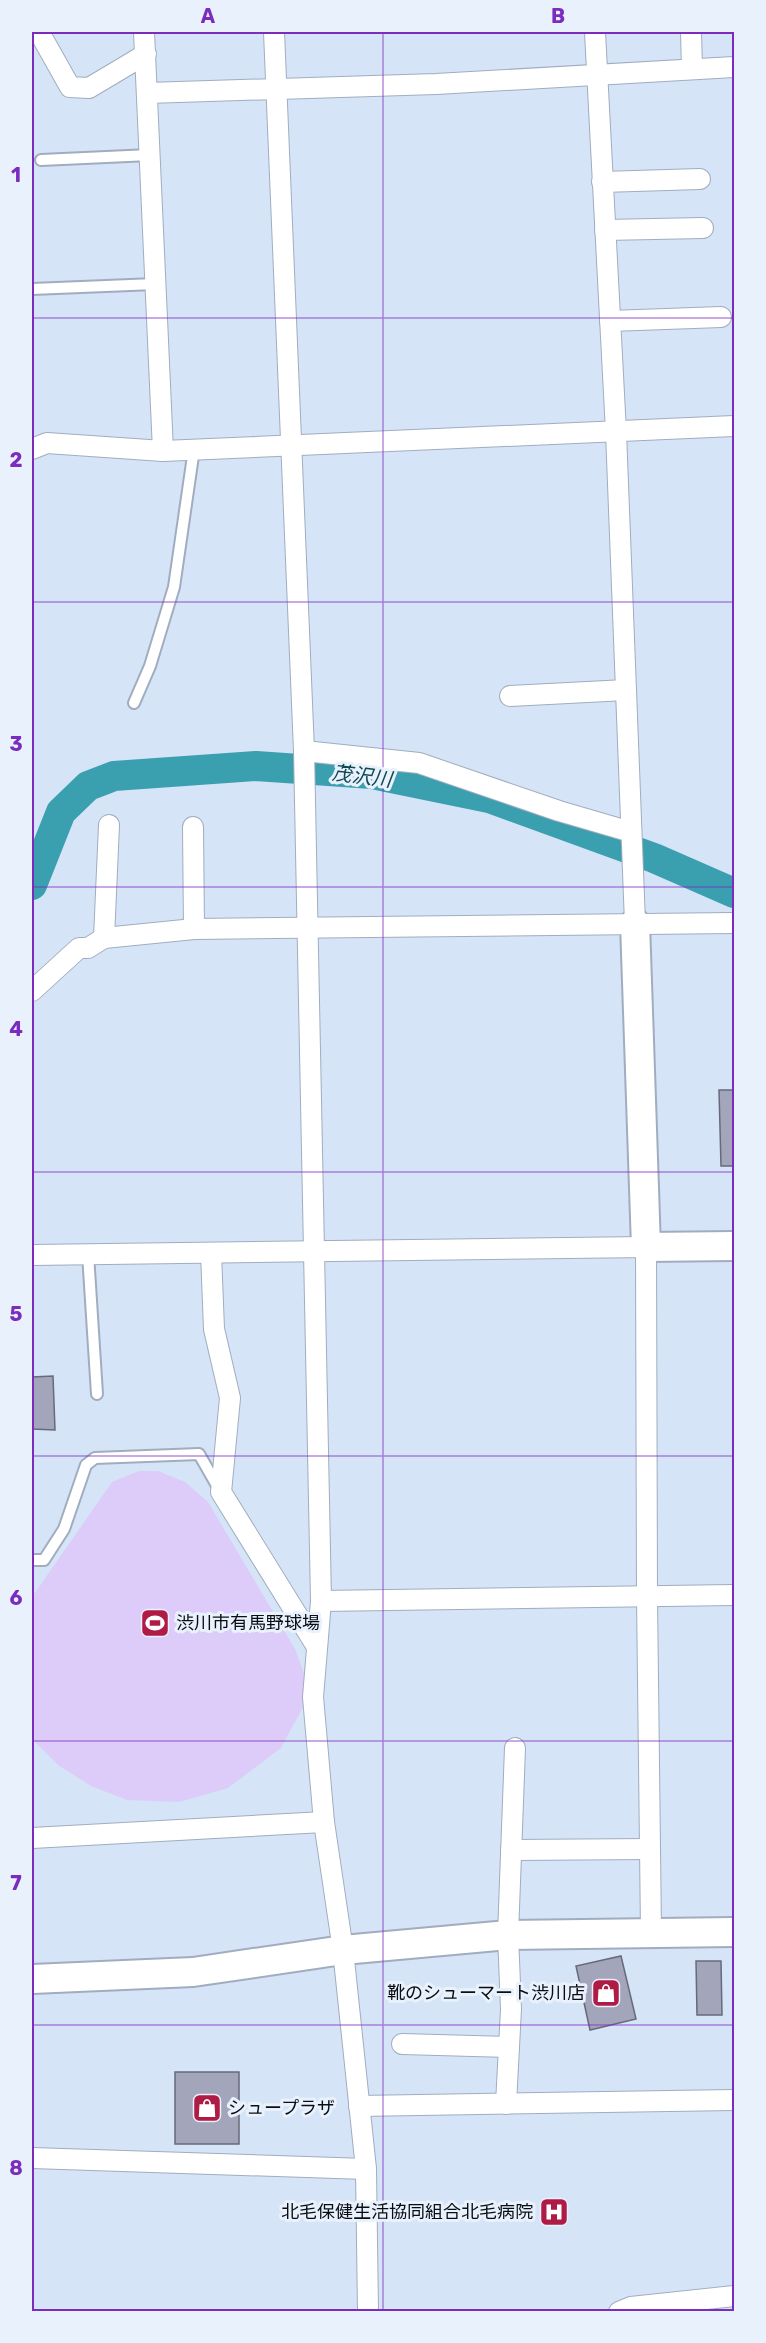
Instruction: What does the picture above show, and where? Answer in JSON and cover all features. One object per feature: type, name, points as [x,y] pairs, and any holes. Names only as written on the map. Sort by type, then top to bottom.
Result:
[{"type":"street","points":[[39,32],[70,87],[89,88],[146,54]]},
{"type":"street","points":[[144,32],[163,451]]},
{"type":"street","points":[[274,32],[292,446],[309,928],[321,1601],[314,1697],[324,1822],[343,1950],[366,2169],[368,2312]]},
{"type":"street","points":[[595,32],[626,690],[646,1247],[651,1932]]},
{"type":"street","points":[[691,32],[692,69]]},
{"type":"street","points":[[147,93],[436,84],[735,67]]},
{"type":"street","points":[[602,182],[700,179]]},
{"type":"street","points":[[605,230],[703,228]]},
{"type":"street","points":[[610,321],[721,317]]},
{"type":"street","points":[[32,449],[47,443],[163,451],[194,450],[735,426]]},
{"type":"street","points":[[510,696],[626,690]]},
{"type":"street","points":[[304,754],[419,763],[559,811],[631,832]]},
{"type":"street","points":[[104,938],[109,825]]},
{"type":"street","points":[[193,827],[194,929]]},
{"type":"street","points":[[32,991],[79,948],[88,948],[104,938],[194,929],[735,922]]},
{"type":"street","points":[[32,1255],[735,1246]]},
{"type":"street","points":[[211,1253],[214,1329],[230,1398],[221,1492],[317,1647]]},
{"type":"street","points":[[321,1601],[735,1595]]},
{"type":"street","points":[[506,2104],[511,2009],[508,1935],[515,1748]]},
{"type":"street","points":[[32,1838],[324,1822]]},
{"type":"street","points":[[511,1850],[650,1849]]},
{"type":"street","points":[[32,1979],[193,1972],[343,1950],[508,1935],[735,1932]]},
{"type":"street","points":[[402,2044],[509,2047]]},
{"type":"street","points":[[359,2106],[735,2100]]},
{"type":"street","points":[[32,2158],[366,2169]]},
{"type":"street","points":[[619,2312],[631,2307],[735,2296]]},
{"type":"lane","points":[[41,160],[150,155]]},
{"type":"lane","points":[[32,289],[155,284]]},
{"type":"lane","points":[[134,704],[150,666],[174,587],[194,450]]},
{"type":"lane","points":[[88,1254],[98,1394]]},
{"type":"lane","points":[[32,1560],[44,1560],[64,1528],[86,1466],[95,1458],[199,1454],[221,1492]]},
{"type":"shaded area","name":"渋川市有馬野球場","points":[[139,1471],[158,1471],[185,1482],[208,1502],[295,1649],[305,1676],[304,1705],[281,1748],[228,1788],[179,1802],[127,1800],[91,1786],[58,1765],[32,1739],[32,1597],[112,1482]]},
{"type":"building","points":[[719,1090],[735,1090],[735,1166],[721,1166]]},
{"type":"building","points":[[53,1376],[55,1430],[32,1429],[32,1377]]},
{"type":"building","name":"靴のシューマート渋川店","points":[[621,1956],[636,2019],[590,2030],[576,1966]]},
{"type":"building","points":[[696,1961],[721,1961],[722,2015],[697,2015]]},
{"type":"building","name":"シュープラザ","points":[[175,2072],[239,2072],[239,2144],[175,2144]]},
{"type":"waterway","name":"茂沢川","points":[[32,885],[61,812],[88,786],[114,776],[256,766],[372,774],[489,798],[654,858],[734,893]]},
{"type":"place","name":"渋川市有馬野球場","points":[[155,1623]]},
{"type":"place","name":"靴のシューマート渋川店","points":[[606,1993]]},
{"type":"place","name":"シュープラザ","points":[[207,2108]]},
{"type":"place","name":"北毛保健生活協同組合北毛病院","points":[[554,2212]]}]
